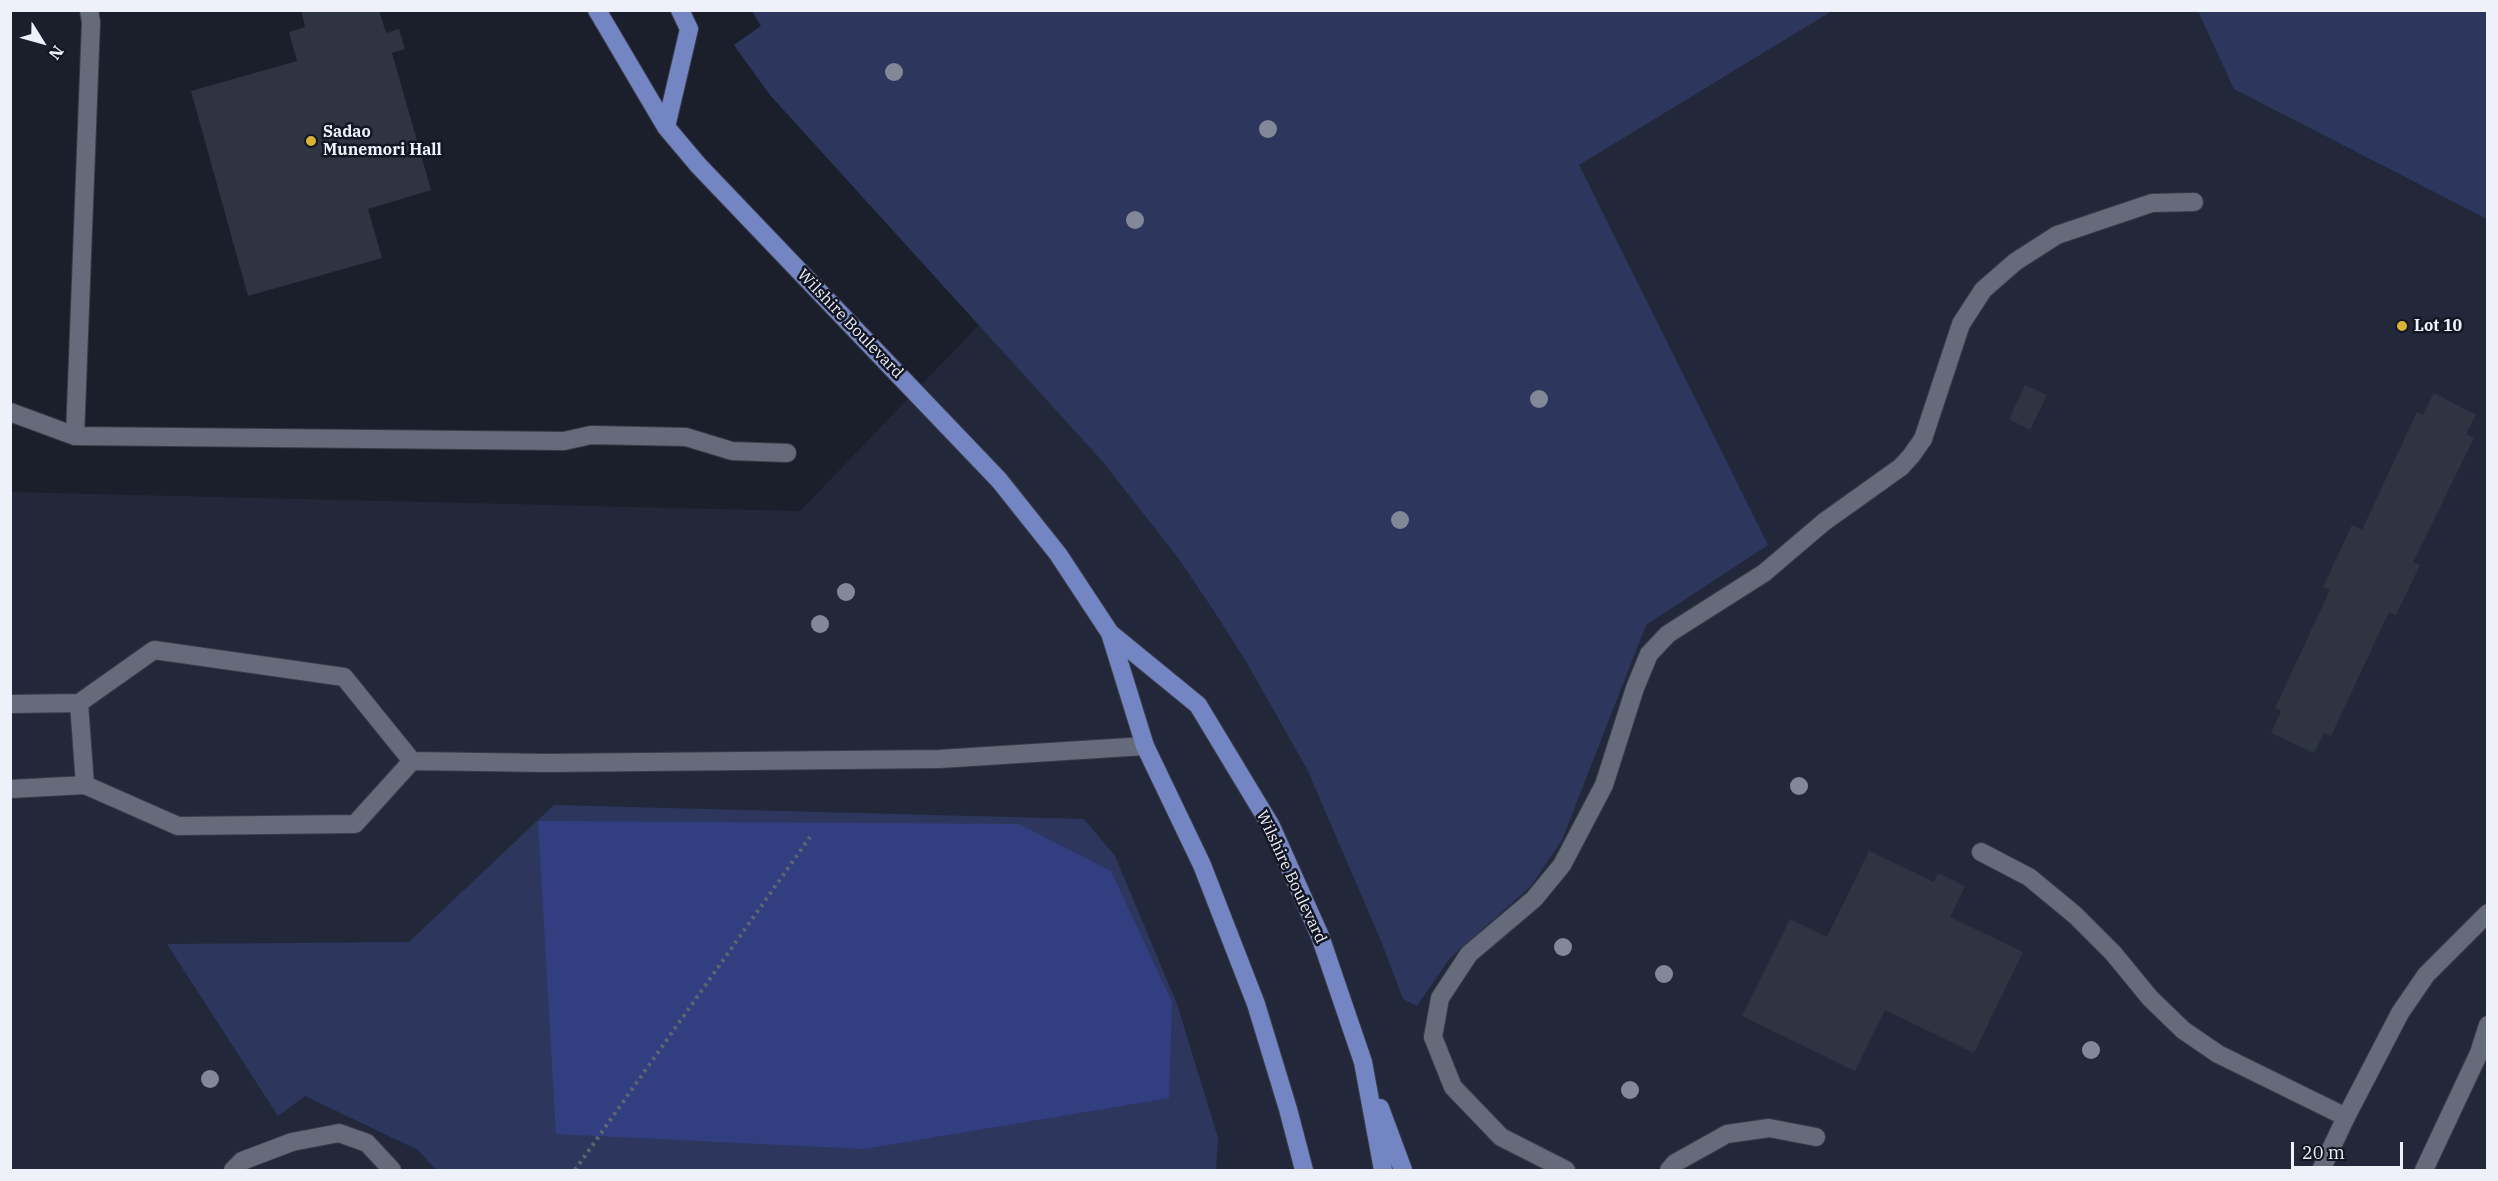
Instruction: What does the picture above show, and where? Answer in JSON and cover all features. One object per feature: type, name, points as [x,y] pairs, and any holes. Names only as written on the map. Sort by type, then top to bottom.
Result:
[{"type":"main road","name":"Wilshire Boulevard","points":[[597,10],[666,127],[698,165],[999,480],[1058,554],[1110,633],[1145,746],[1202,866],[1256,1004],[1304,1170]]},
{"type":"main road","points":[[666,127],[689,29],[680,10]]},
{"type":"main road","name":"Wilshire Boulevard","points":[[1110,633],[1198,705],[1271,826],[1320,936],[1363,1062],[1383,1170]]},
{"type":"main road","points":[[1363,1062],[1403,1170]]},
{"type":"street","points":[[75,436],[91,22],[89,10]]},
{"type":"street","points":[[1566,1170],[1502,1137],[1453,1087],[1433,1037],[1440,998],[1469,954],[1534,899],[1562,865],[1604,785],[1635,688],[1649,654],[1668,634],[1764,573],[1824,522],[1901,467],[1923,439],[1961,324],[1983,290],[2015,262],[2057,235],[2152,203],[2194,202]]},
{"type":"street","points":[[10,412],[75,436],[564,441],[591,435],[686,437],[732,451],[787,453]]},
{"type":"street","points":[[10,704],[79,703],[154,650],[344,677],[412,761]]},
{"type":"street","points":[[79,703],[85,784]]},
{"type":"street","points":[[10,789],[85,784],[178,826],[355,824],[412,761],[546,763],[939,759],[1145,746]]},
{"type":"street","points":[[1981,852],[2029,878],[2075,915],[2113,953],[2150,998],[2183,1030],[2218,1054],[2346,1117]]},
{"type":"street","points":[[2321,1170],[2400,1013],[2426,975],[2487,913]]},
{"type":"street","points":[[2424,1170],[2479,1053],[2487,1025]]},
{"type":"street","points":[[1669,1170],[1675,1163],[1727,1134],[1769,1128],[1816,1137]]},
{"type":"street","points":[[233,1170],[242,1161],[292,1142],[339,1133],[367,1143],[392,1170]]},
{"type":"path","points":[[575,1170],[810,837]]},
{"type":"shaded area","points":[[752,11],[2487,11],[2487,1170],[11,1170],[11,492],[800,511],[979,325],[770,95],[734,45],[761,26]]},
{"type":"shaded area","points":[[752,11],[1832,11],[1579,165],[1768,545],[1646,625],[1562,840],[1531,886],[1450,958],[1417,1006],[1403,999],[1381,941],[1308,771],[1247,663],[1214,611],[1179,559],[1103,462],[770,95],[734,45],[761,26]]},
{"type":"shaded area","points":[[2198,11],[2487,11],[2487,219],[2234,89]]},
{"type":"shaded area","points":[[554,805],[1084,819],[1115,856],[1177,1004],[1218,1138],[1216,1170],[436,1170],[418,1150],[305,1096],[278,1116],[167,944],[409,942]]},
{"type":"shaded area","points":[[538,821],[1019,824],[1111,871],[1172,1002],[1169,1098],[864,1149],[556,1134]]},
{"type":"building","name":"Sadao Munemori Hall","points":[[301,10],[379,10],[386,33],[399,29],[405,49],[392,53],[431,190],[368,209],[382,258],[248,296],[191,91],[297,61],[289,32],[305,27]]},
{"type":"building","points":[[2025,385],[2047,395],[2030,430],[2009,419]]},
{"type":"building","points":[[2434,393],[2476,415],[2466,434],[2474,438],[2413,562],[2420,565],[2396,615],[2389,612],[2331,736],[2324,733],[2314,753],[2271,733],[2281,711],[2275,708],[2330,590],[2323,587],[2352,525],[2362,530],[2417,412],[2423,415]]},
{"type":"building","points":[[1869,851],[1934,882],[1938,873],[1965,886],[1950,917],[2023,952],[1974,1053],[1885,1010],[1855,1071],[1742,1016],[1790,919],[1827,937]]},
{"type":"place","name":"Sadao Munemori Hall","points":[[311,141]]},
{"type":"place","name":"Lot 10","points":[[2402,326]]}]
